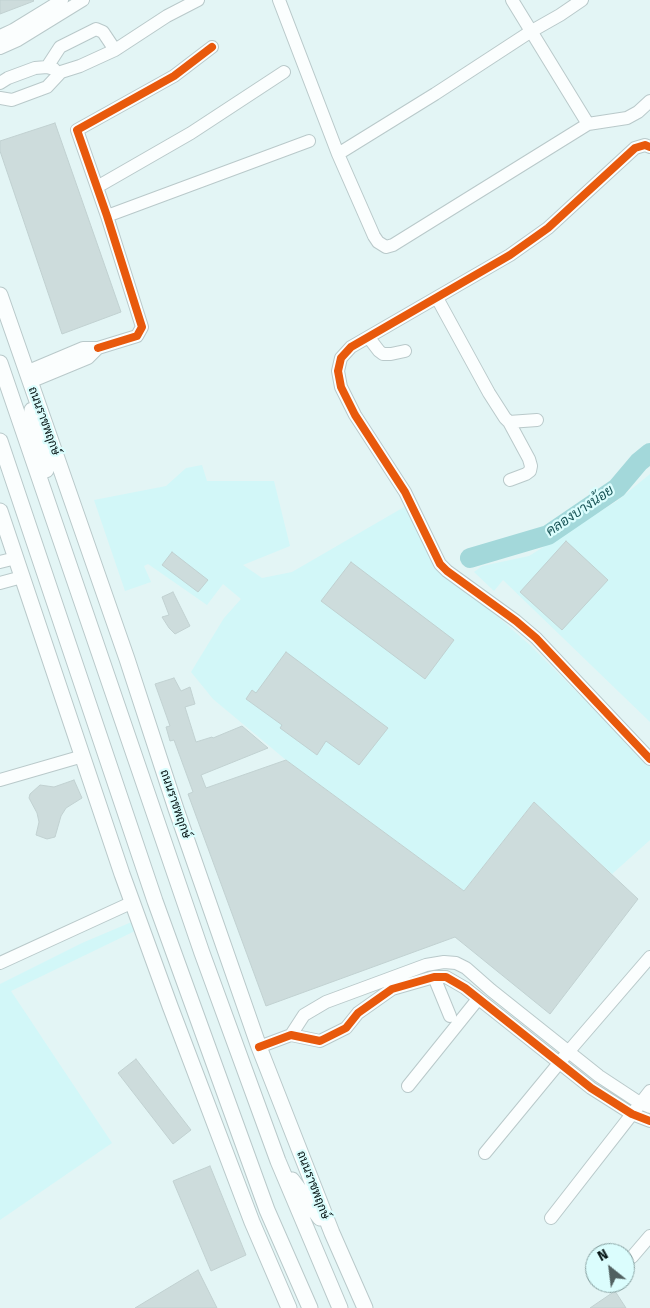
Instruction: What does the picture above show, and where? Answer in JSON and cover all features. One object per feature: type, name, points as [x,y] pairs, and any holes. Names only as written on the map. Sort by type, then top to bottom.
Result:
[{"type":"main road","name":"ถนนราชพฤกษ์","points":[[0,294],[26,374],[65,478],[127,659],[176,809],[260,1047],[332,1233],[365,1308]]},
{"type":"main road","name":"ถนนราชพฤกษ์","points":[[0,363],[177,880],[278,1161],[340,1308]]},
{"type":"main road","points":[[26,374],[27,390],[46,468],[48,500]]},
{"type":"main road","points":[[0,441],[155,901],[267,1210],[310,1308]]},
{"type":"main road","points":[[0,511],[8,560],[22,576],[170,1006],[252,1222],[289,1308]]},
{"type":"main road","points":[[210,1109],[267,1210]]},
{"type":"main road","points":[[278,1161],[332,1233]]},
{"type":"street","points":[[0,48],[62,0]]},
{"type":"street","points":[[0,36],[16,35],[83,0]]},
{"type":"street","points":[[0,98],[12,100],[47,87],[61,72],[115,50],[167,16],[198,0]]},
{"type":"street","points":[[279,0],[338,154],[374,236],[378,242],[386,247],[393,246],[588,124],[627,118],[638,112],[650,101]]},
{"type":"street","points":[[512,0],[588,124]]},
{"type":"street","points":[[338,154],[582,0]]},
{"type":"street","points":[[46,67],[60,47],[96,29],[103,32],[115,50]]},
{"type":"street","points":[[26,374],[83,348],[98,348],[137,336],[142,326],[98,187],[77,130],[174,76],[212,47]]},
{"type":"street","points":[[0,83],[35,68],[46,67],[61,72]]},
{"type":"street","points":[[98,187],[191,133],[284,72]]},
{"type":"street","points":[[107,216],[309,141]]},
{"type":"street","points":[[650,146],[644,145],[635,148],[548,228],[510,255],[346,351],[338,366],[338,378],[355,415],[405,492],[440,564],[536,638],[650,759]]},
{"type":"street","points":[[437,298],[489,393],[509,422],[529,459],[530,471],[510,480]]},
{"type":"street","points":[[368,338],[379,352],[384,354],[405,351]]},
{"type":"street","points":[[509,422],[537,420]]},
{"type":"street","points":[[0,583],[22,576]]},
{"type":"street","points":[[0,780],[83,756]]},
{"type":"street","points":[[0,963],[133,902]]},
{"type":"street","points":[[485,1153],[568,1051],[650,957]]},
{"type":"street","points":[[291,1035],[304,1015],[326,1002],[426,965],[456,962],[466,968],[599,1076],[645,1105]]},
{"type":"street","points":[[260,1047],[291,1035],[320,1041],[346,1028],[358,1013],[392,989],[434,977],[446,977],[476,997],[591,1088],[632,1114],[650,1121]]},
{"type":"street","points":[[434,977],[450,1016]]},
{"type":"street","points":[[408,1086],[476,997],[484,983]]},
{"type":"street","points":[[551,1218],[632,1114],[645,1105],[650,1091]]},
{"type":"street","points":[[635,1254],[650,1236]]},
{"type":"shaded area","points":[[202,465],[207,481],[274,481],[290,546],[243,565],[262,578],[292,572],[411,503],[440,566],[531,646],[650,766],[650,840],[612,874],[534,802],[464,891],[286,760],[213,699],[191,672],[224,618],[241,599],[223,584],[207,605],[148,564],[144,566],[151,582],[125,591],[94,500],[166,486],[186,468]]},
{"type":"shaded area","points":[[650,474],[650,722],[503,580],[494,591],[474,572],[482,566],[529,556],[617,501]]},
{"type":"shaded area","points":[[134,921],[137,930],[11,991],[112,1143],[0,1220],[0,984],[82,943]]},
{"type":"building","points":[[0,0],[33,0],[34,1],[0,14]]},
{"type":"building","points":[[55,123],[121,312],[62,334],[0,151],[0,141]]},
{"type":"building","points":[[566,541],[608,580],[562,630],[520,592]]},
{"type":"building","points":[[172,552],[208,580],[198,592],[162,565]]},
{"type":"building","points":[[351,562],[454,640],[425,679],[321,601]]},
{"type":"building","points":[[173,592],[190,626],[175,634],[162,617],[169,615],[162,597]]},
{"type":"building","points":[[286,652],[388,728],[359,765],[326,741],[317,755],[280,728],[282,725],[246,699],[252,690],[256,693]]},
{"type":"building","points":[[174,678],[181,691],[190,687],[195,704],[185,707],[196,742],[213,738],[242,726],[268,748],[201,775],[206,788],[286,760],[464,891],[534,802],[638,899],[550,1014],[455,937],[266,1006],[188,794],[193,792],[174,740],[170,741],[166,727],[170,726],[155,684]]},
{"type":"building","points":[[74,780],[82,798],[66,808],[61,816],[55,837],[47,839],[36,835],[39,822],[37,813],[29,798],[30,794],[40,785],[54,787]]},
{"type":"building","points":[[136,1059],[191,1130],[173,1144],[118,1073]]},
{"type":"building","points":[[210,1166],[246,1255],[211,1271],[173,1181]]},
{"type":"building","points":[[198,1270],[217,1308],[135,1308]]},
{"type":"building","points":[[612,1293],[616,1293],[626,1308],[590,1308]]},
{"type":"waterway","name":"คลองบางน้อย","points":[[470,558],[548,535],[617,488],[639,462],[650,453]]},
{"type":"cycle path","points":[[98,348],[137,336],[142,327],[107,216],[77,130],[174,76],[212,47]]},
{"type":"cycle path","points":[[650,147],[645,145],[635,148],[548,228],[510,255],[351,347],[341,358],[338,371],[341,387],[355,415],[405,492],[440,564],[536,638],[650,759]]},
{"type":"cycle path","points":[[259,1047],[291,1035],[320,1041],[346,1028],[358,1013],[392,989],[434,977],[446,977],[465,988],[591,1088],[632,1114],[650,1121]]}]
